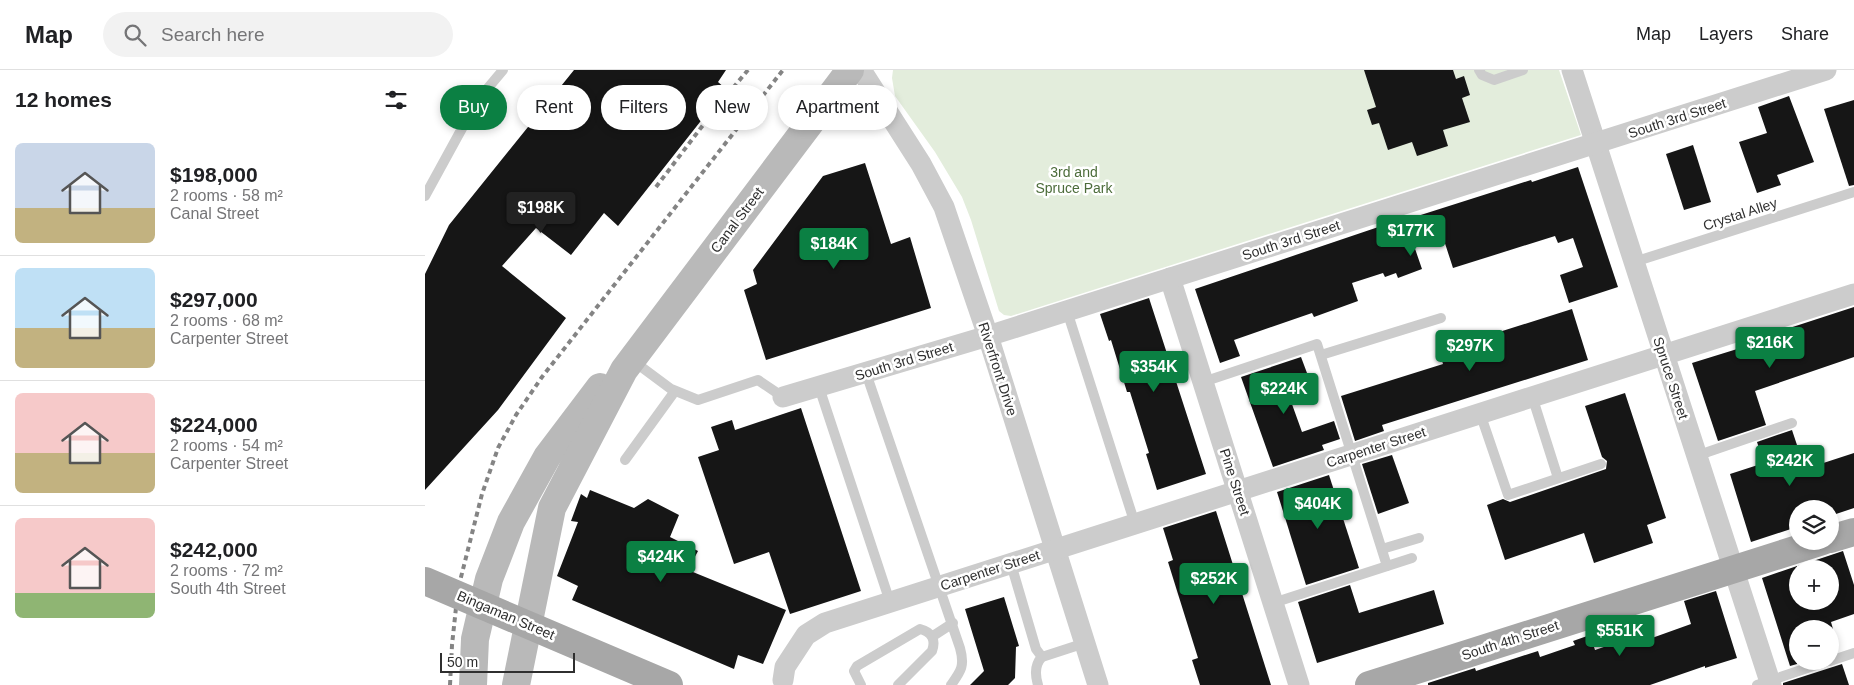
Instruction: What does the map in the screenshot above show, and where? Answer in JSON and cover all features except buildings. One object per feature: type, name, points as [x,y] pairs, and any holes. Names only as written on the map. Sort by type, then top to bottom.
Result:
[{"type":"main road","points":[[1839,536],[1854,532]]},
{"type":"main road","name":"South 4th Street","points":[[1369,685],[1794,550]]},
{"type":"main road","name":"Bingaman Street","points":[[425,581],[669,685]]},
{"type":"street","name":"Canal Street","points":[[516,685],[552,508],[628,365],[850,70]]},
{"type":"street","name":"Riverfront Drive","points":[[861,70],[933,185],[957,241],[1098,685]]},
{"type":"street","name":"Spruce Street","points":[[1572,70],[1733,569],[1766,684]]},
{"type":"street","name":"South 3rd Street","points":[[783,397],[988,336],[1826,70]]},
{"type":"street","name":"Pine Street","points":[[1170,278],[1299,685]]},
{"type":"street","name":"Carpenter Street","points":[[784,682],[785,667],[806,635],[825,623],[1854,294]]},
{"type":"street","name":"Canal Street","points":[[473,685],[475,639],[487,588],[511,522],[547,457],[599,388],[628,365]]},
{"type":"lane","points":[[425,196],[477,101],[503,70]]},
{"type":"lane","points":[[1479,70],[1482,75],[1493,80],[1523,70]]},
{"type":"lane","name":"Crystal Alley","points":[[1634,262],[1854,192]]},
{"type":"lane","points":[[1067,311],[1135,524]]},
{"type":"lane","points":[[1321,355],[1441,318]]},
{"type":"lane","points":[[1203,382],[1317,344],[1387,566]]},
{"type":"lane","points":[[628,365],[675,391],[698,400],[758,380],[783,397]]},
{"type":"lane","points":[[866,372],[938,587],[953,623],[963,660],[960,672],[951,685]]},
{"type":"lane","points":[[819,386],[890,602]]},
{"type":"lane","points":[[625,460],[675,391]]},
{"type":"lane","points":[[1532,396],[1559,478]]},
{"type":"lane","points":[[1480,413],[1508,495],[1601,464]]},
{"type":"lane","points":[[1696,456],[1792,422]]},
{"type":"lane","points":[[1382,550],[1419,538]]},
{"type":"lane","points":[[1273,603],[1412,558]]},
{"type":"lane","points":[[1011,564],[1036,649],[1042,657]]},
{"type":"lane","points":[[933,636],[953,623]]},
{"type":"lane","points":[[861,685],[854,670],[857,666],[920,629],[928,630],[933,636],[935,644],[932,651],[898,685]]},
{"type":"lane","points":[[1038,685],[1035,670],[1038,660],[1085,643]]},
{"type":"lane","points":[[1839,658],[1854,653]]},
{"type":"lane","points":[[1766,684],[1804,670]]},
{"type":"green space","name":"3rd and Spruce Park","points":[[893,70],[1559,70],[1581,135],[1011,316],[1004,315],[999,311],[962,197],[935,152],[897,99],[897,85],[893,85]]},
{"type":"railway","points":[[656,187],[716,108],[748,70]]},
{"type":"railway","points":[[450,685],[458,589],[482,494],[498,448],[516,415],[542,377],[783,70]]}]
